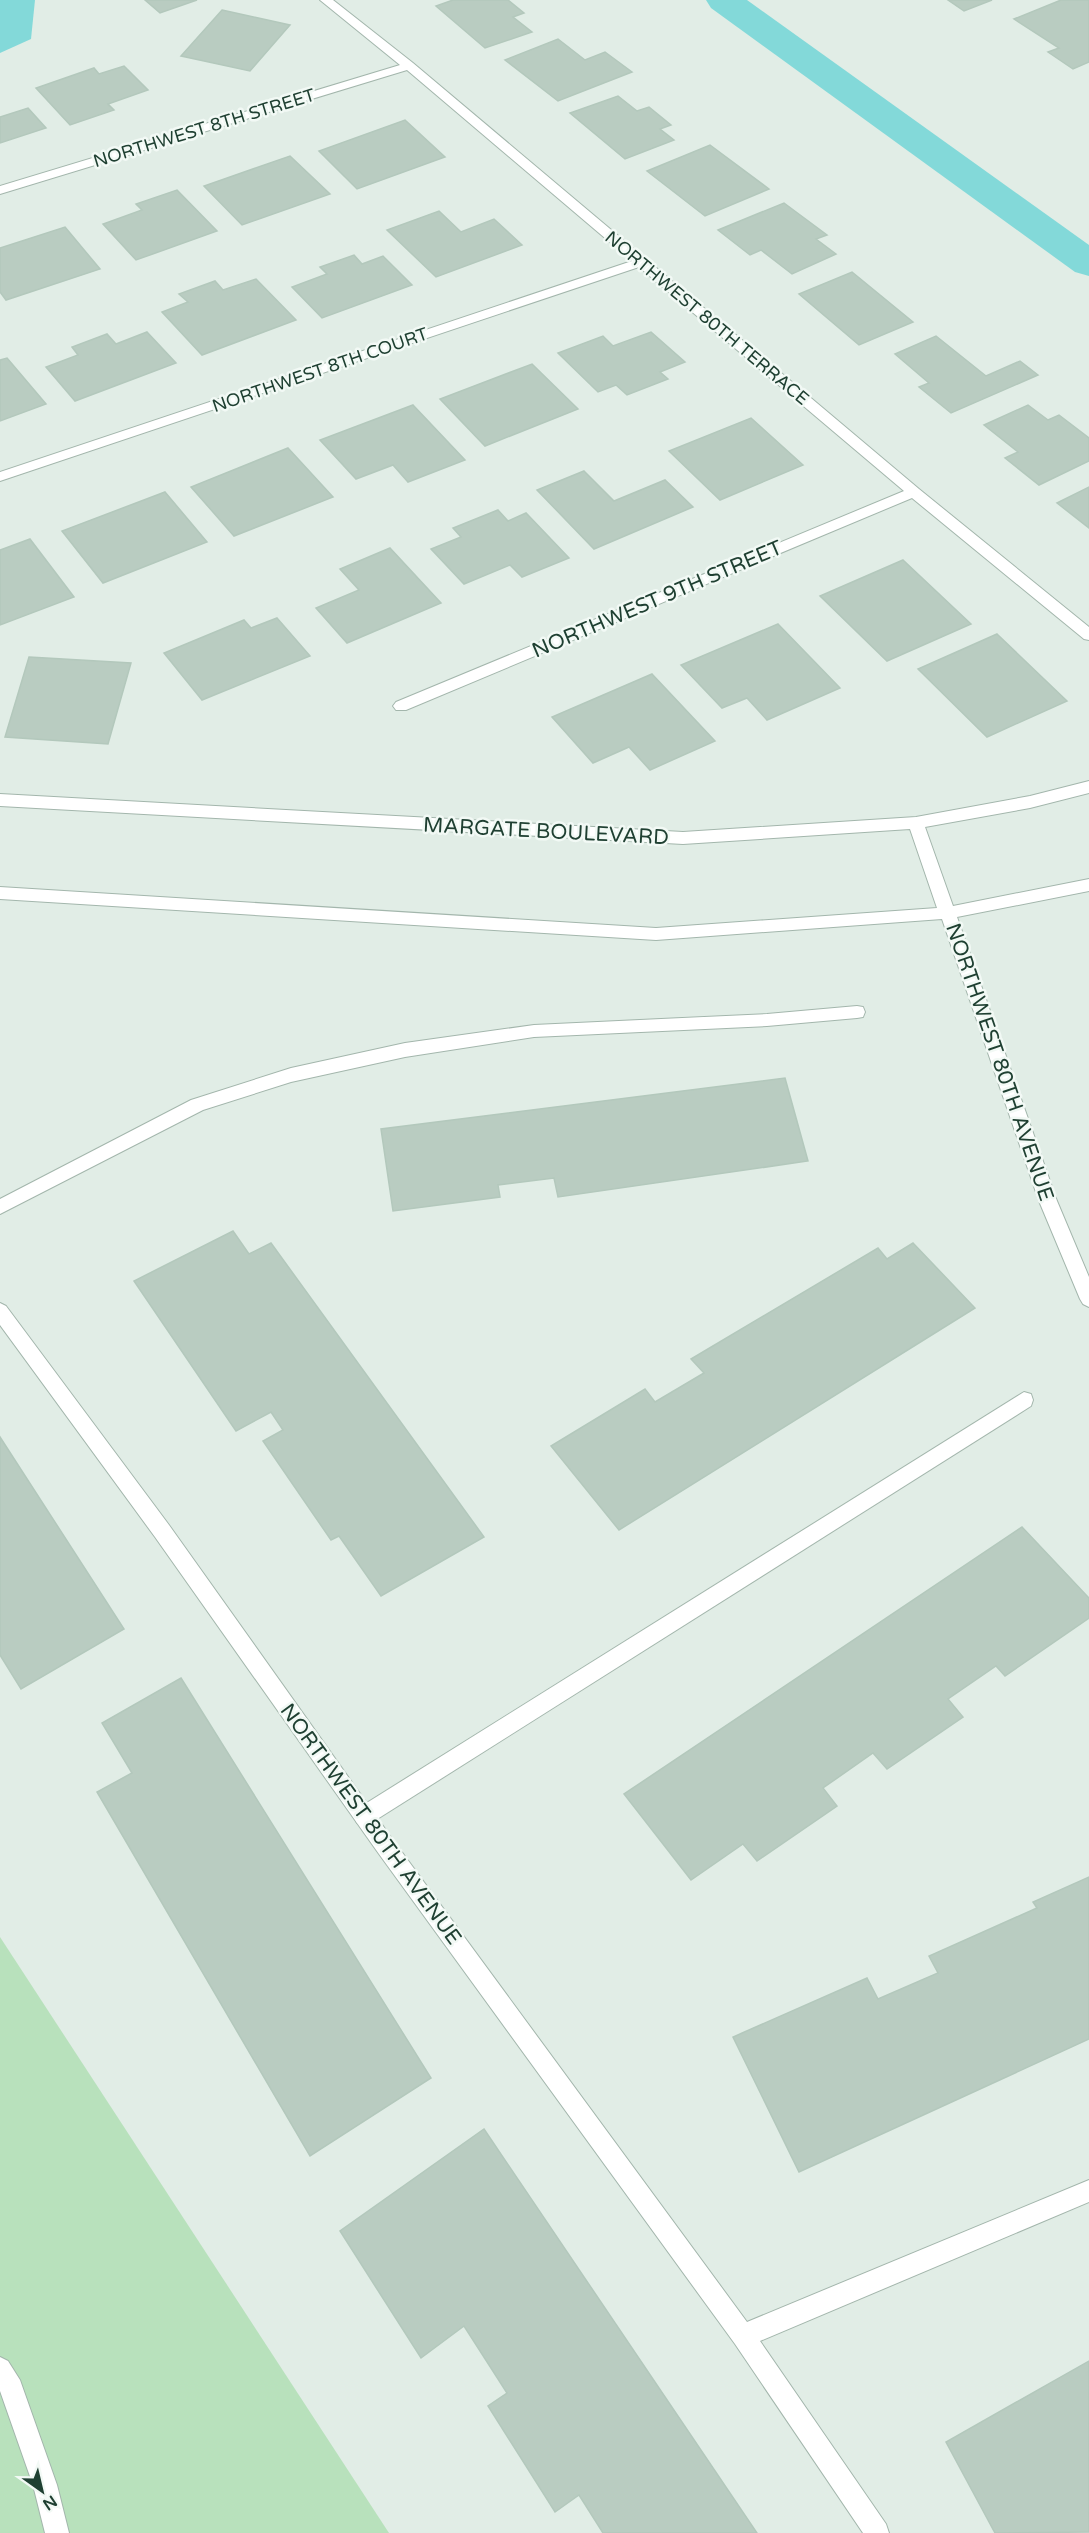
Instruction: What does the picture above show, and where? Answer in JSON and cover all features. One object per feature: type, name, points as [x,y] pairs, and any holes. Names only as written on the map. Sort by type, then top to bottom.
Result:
[{"type":"street","name":"NORTHWEST 80TH TERRACE","points":[[326,0],[409,66],[914,492],[1089,635]]},
{"type":"street","name":"NORTHWEST 8TH STREET","points":[[0,190],[409,66]]},
{"type":"street","name":"NORTHWEST 8TH COURT","points":[[0,477],[640,262]]},
{"type":"street","name":"NORTHWEST 9TH STREET","points":[[401,706],[914,492]]},
{"type":"street","name":"MARGATE BOULEVARD","points":[[0,800],[683,838],[916,823],[1030,802],[1089,787]]},
{"type":"street","name":"NORTHWEST 80TH AVENUE","points":[[916,823],[1048,1201],[1089,1299]]},
{"type":"street","points":[[0,893],[656,934],[948,913],[1089,885]]},
{"type":"street","points":[[0,1207],[197,1105],[291,1075],[405,1050],[534,1031],[767,1020],[857,1012]]},
{"type":"street","name":"NORTHWEST 80TH AVENUE","points":[[0,1311],[162,1531],[364,1816],[743,2336],[877,2533]]},
{"type":"street","points":[[364,1816],[1024,1400]]},
{"type":"street","points":[[743,2336],[1089,2191]]},
{"type":"street","points":[[0,2369],[8,2380],[45,2485],[57,2533]]},
{"type":"green space","points":[[0,1937],[389,2533],[0,2533]]},
{"type":"water","points":[[0,0],[35,0],[31,39],[0,53]]},
{"type":"building","points":[[145,0],[197,0],[160,13]]},
{"type":"building","points":[[453,0],[508,0],[524,13],[513,17],[532,32],[485,48],[436,6]]},
{"type":"building","points":[[948,0],[992,0],[964,11]]},
{"type":"building","points":[[1061,0],[1089,0],[1089,62],[1073,69],[1048,52],[1059,48],[1014,19]]},
{"type":"building","points":[[222,10],[290,25],[250,71],[181,56]]},
{"type":"building","points":[[558,39],[585,60],[605,52],[632,72],[558,101],[505,60]]},
{"type":"building","points":[[124,66],[148,90],[108,104],[114,110],[70,125],[36,88],[94,68],[99,74]]},
{"type":"building","points":[[618,96],[637,111],[649,107],[671,125],[660,129],[674,140],[625,159],[570,113]]},
{"type":"building","points":[[28,108],[46,128],[0,143],[0,117]]},
{"type":"building","points":[[405,120],[445,157],[357,189],[319,151]]},
{"type":"building","points":[[710,145],[769,189],[705,216],[647,171]]},
{"type":"building","points":[[290,156],[330,194],[242,225],[204,186]]},
{"type":"building","points":[[177,190],[217,231],[136,260],[103,224],[142,210],[136,204]]},
{"type":"building","points":[[784,203],[827,235],[816,239],[836,254],[792,274],[761,250],[750,255],[718,230]]},
{"type":"building","points":[[439,211],[461,232],[494,219],[522,245],[436,277],[387,230]]},
{"type":"building","points":[[65,227],[100,269],[6,300],[0,292],[0,248]]},
{"type":"building","points":[[354,255],[362,264],[383,256],[412,285],[322,318],[292,287],[327,274],[320,267]]},
{"type":"building","points":[[852,272],[913,322],[859,345],[799,294]]},
{"type":"building","points":[[256,279],[296,320],[202,355],[162,312],[188,302],[179,294],[215,281],[223,290]]},
{"type":"building","points":[[147,332],[176,363],[75,401],[46,367],[78,355],[72,347],[107,334],[116,344]]},
{"type":"building","points":[[651,332],[685,362],[660,372],[668,379],[627,395],[616,385],[598,392],[558,353],[603,336],[613,346]]},
{"type":"building","points":[[936,336],[986,376],[1020,361],[1038,375],[951,413],[919,387],[929,383],[895,354]]},
{"type":"building","points":[[7,358],[46,404],[0,421],[0,360]]},
{"type":"building","points":[[532,364],[578,409],[485,446],[440,399]]},
{"type":"building","points":[[413,405],[465,460],[408,482],[393,465],[356,479],[320,440]]},
{"type":"building","points":[[1028,405],[1048,420],[1059,415],[1089,438],[1089,461],[1039,485],[1005,458],[1018,452],[984,425]]},
{"type":"building","points":[[751,418],[803,465],[720,500],[669,451]]},
{"type":"building","points":[[288,448],[333,497],[234,536],[191,487]]},
{"type":"building","points":[[584,471],[614,501],[665,480],[693,507],[594,549],[537,490]]},
{"type":"building","points":[[1089,487],[1089,528],[1057,503]]},
{"type":"building","points":[[165,492],[207,542],[103,583],[62,531]]},
{"type":"building","points":[[498,510],[508,521],[526,513],[569,558],[522,577],[510,565],[464,584],[431,549],[461,537],[453,528]]},
{"type":"building","points":[[30,539],[74,597],[0,625],[0,550]]},
{"type":"building","points":[[390,548],[441,603],[347,643],[316,608],[359,590],[340,569]]},
{"type":"building","points":[[903,560],[971,624],[887,661],[820,596]]},
{"type":"building","points":[[277,618],[310,656],[202,700],[164,653],[244,620],[251,628]]},
{"type":"building","points":[[778,624],[840,688],[767,720],[747,698],[722,708],[681,665]]},
{"type":"building","points":[[997,634],[1067,701],[987,737],[918,669]]},
{"type":"building","points":[[29,657],[131,663],[108,744],[5,737]]},
{"type":"building","points":[[652,674],[715,741],[650,770],[629,747],[593,763],[552,717]]},
{"type":"building","points":[[785,1078],[808,1161],[558,1197],[554,1178],[498,1185],[500,1197],[393,1211],[381,1129]]},
{"type":"building","points":[[233,1231],[249,1254],[271,1243],[484,1537],[381,1596],[339,1536],[331,1540],[263,1441],[283,1430],[271,1412],[236,1431],[134,1281]]},
{"type":"building","points":[[913,1243],[975,1308],[619,1530],[551,1446],[645,1389],[655,1402],[704,1373],[691,1359],[878,1248],[887,1259]]},
{"type":"building","points":[[0,1437],[124,1629],[21,1689],[0,1655]]},
{"type":"building","points":[[1022,1527],[1089,1598],[1089,1618],[1005,1676],[996,1666],[948,1699],[963,1717],[887,1769],[873,1753],[823,1788],[837,1806],[757,1861],[743,1844],[691,1880],[624,1794]]},
{"type":"building","points":[[181,1678],[431,2078],[310,2156],[97,1792],[132,1773],[102,1723]]},
{"type":"building","points":[[1089,1877],[1089,2039],[799,2172],[733,2037],[867,1978],[878,1999],[938,1973],[929,1956],[1037,1908],[1033,1902]]},
{"type":"building","points":[[484,2129],[757,2533],[603,2533],[579,2495],[555,2512],[488,2406],[507,2393],[464,2326],[421,2358],[340,2231]]},
{"type":"building","points":[[1089,2361],[1089,2532],[995,2533],[946,2442]]},
{"type":"waterway","points":[[724,0],[1089,264]]}]
